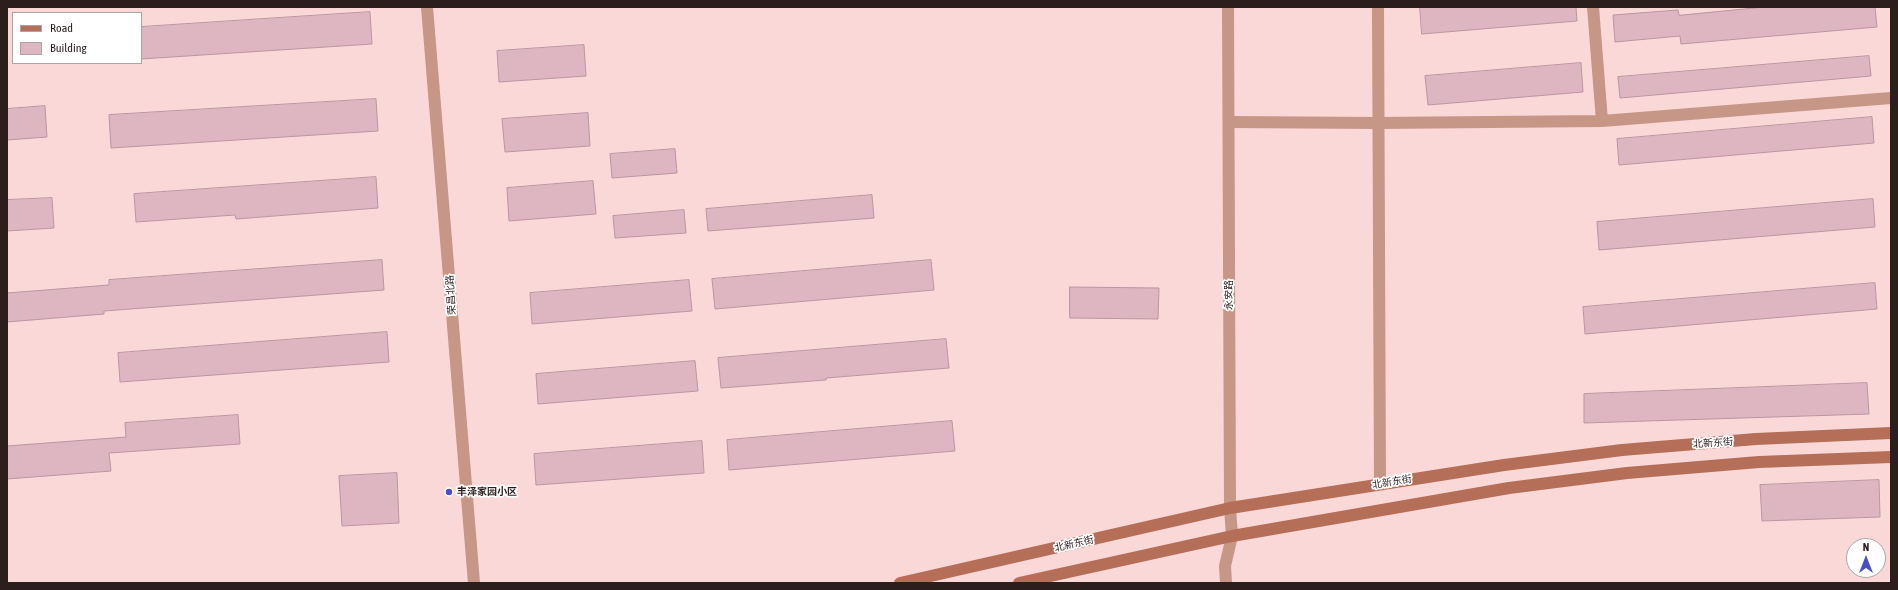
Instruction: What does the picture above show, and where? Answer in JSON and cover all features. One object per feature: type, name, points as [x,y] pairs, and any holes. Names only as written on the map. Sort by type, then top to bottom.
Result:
[{"type":"main road","name":"北新东街","points":[[900,583],[1230,508],[1504,465],[1622,450],[1756,439],[1891,433]]},
{"type":"main road","points":[[1019,583],[1232,536],[1509,488],[1627,473],[1759,462],[1891,457]]},
{"type":"street","name":"荣昌北路","points":[[427,7],[474,583]]},
{"type":"street","name":"永安路","points":[[1226,583],[1225,566],[1232,536],[1230,508],[1228,7]]},
{"type":"street","points":[[1378,7],[1377,124],[1380,484]]},
{"type":"street","points":[[1593,7],[1602,121]]},
{"type":"street","points":[[1229,122],[1377,124],[1602,121],[1891,98]]},
{"type":"building","points":[[1420,7],[1576,7],[1577,21],[1422,34]]},
{"type":"building","points":[[1765,7],[1875,7],[1877,27],[1681,44],[1680,36],[1615,42],[1613,15],[1678,10],[1679,15]]},
{"type":"building","points":[[370,12],[372,44],[142,59],[142,27]]},
{"type":"building","points":[[584,45],[586,76],[499,82],[497,51]]},
{"type":"building","points":[[1869,56],[1871,76],[1620,98],[1618,77]]},
{"type":"building","points":[[1581,63],[1583,92],[1428,105],[1425,76]]},
{"type":"building","points":[[376,99],[378,131],[111,148],[109,115]]},
{"type":"building","points":[[45,106],[47,137],[7,140],[7,109]]},
{"type":"building","points":[[588,113],[590,146],[505,152],[502,119]]},
{"type":"building","points":[[1872,117],[1874,143],[1619,165],[1617,139]]},
{"type":"building","points":[[675,149],[677,173],[612,178],[610,154]]},
{"type":"building","points":[[376,177],[378,208],[236,219],[235,215],[136,222],[134,194]]},
{"type":"building","points":[[593,181],[596,214],[509,221],[507,188]]},
{"type":"building","points":[[872,195],[874,218],[708,231],[706,209]]},
{"type":"building","points":[[52,198],[54,228],[7,231],[7,200]]},
{"type":"building","points":[[1873,199],[1875,227],[1599,250],[1597,222]]},
{"type":"building","points":[[684,210],[686,233],[615,238],[613,216]]},
{"type":"building","points":[[382,260],[384,290],[104,311],[104,314],[7,322],[7,293],[109,285],[109,280]]},
{"type":"building","points":[[931,260],[934,290],[715,309],[712,279]]},
{"type":"building","points":[[689,280],[692,311],[532,324],[530,293]]},
{"type":"building","points":[[1875,283],[1877,309],[1585,334],[1583,307]]},
{"type":"building","points":[[1070,287],[1159,288],[1158,319],[1070,318]]},
{"type":"building","points":[[387,332],[389,362],[120,382],[118,353]]},
{"type":"building","points":[[946,339],[949,368],[826,378],[826,380],[721,388],[718,358]]},
{"type":"building","points":[[695,361],[698,391],[538,404],[536,374]]},
{"type":"building","points":[[1867,383],[1869,414],[1584,423],[1584,394]]},
{"type":"building","points":[[238,415],[240,444],[109,453],[111,471],[7,479],[7,446],[126,437],[125,423]]},
{"type":"building","points":[[952,421],[955,451],[729,470],[727,440]]},
{"type":"building","points":[[702,441],[704,473],[536,485],[534,454]]},
{"type":"building","points":[[397,473],[399,523],[342,526],[339,476]]},
{"type":"building","points":[[1879,480],[1880,517],[1762,521],[1760,485]]},
{"type":"place","name":"丰泽家园小区","points":[[449,492]]}]
